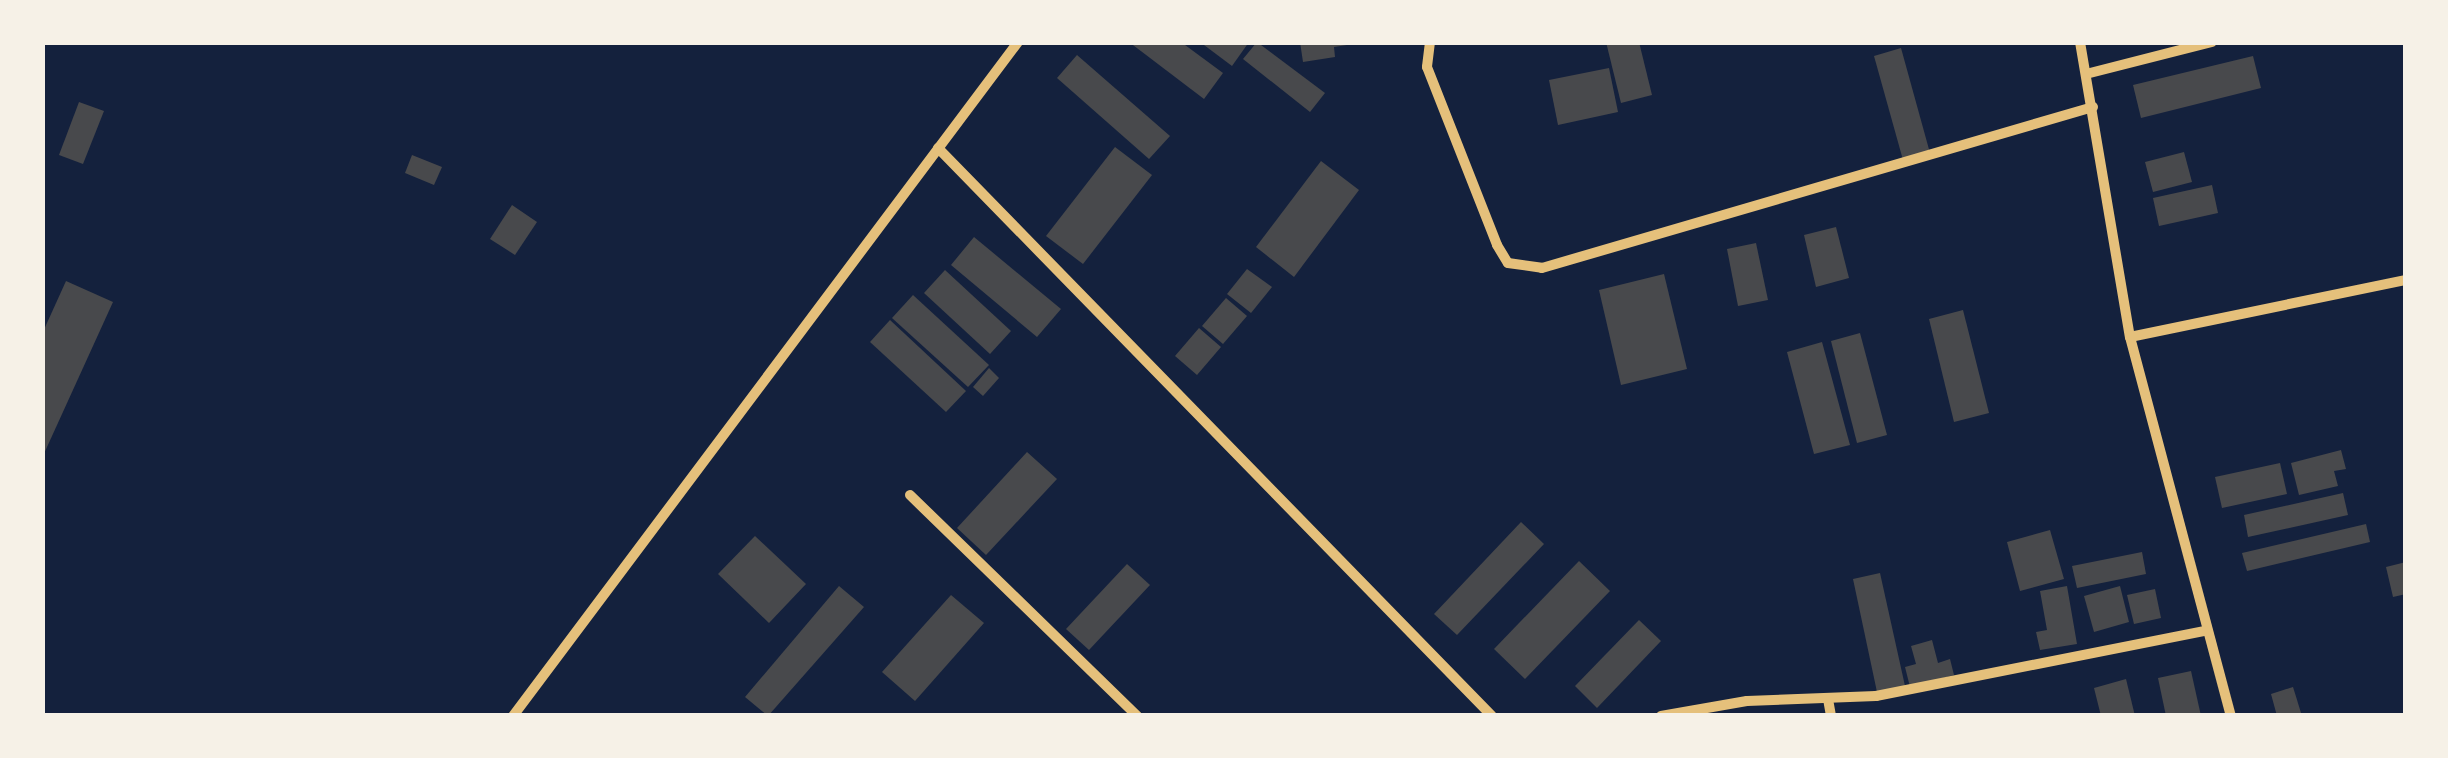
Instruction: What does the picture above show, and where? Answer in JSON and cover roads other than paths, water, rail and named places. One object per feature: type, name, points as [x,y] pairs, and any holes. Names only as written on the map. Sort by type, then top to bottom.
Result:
[{"type":"street","points":[[513,716],[1018,42]]},
{"type":"street","points":[[1430,42],[1427,67],[1497,245],[1508,263],[1542,268],[2093,108]]},
{"type":"street","points":[[2080,42],[2130,337],[2204,631],[2231,716]]},
{"type":"street","points":[[2086,74],[2212,42]]},
{"type":"street","points":[[938,148],[1492,716]]},
{"type":"street","points":[[2130,337],[2406,280]]},
{"type":"street","points":[[910,495],[1137,716]]},
{"type":"street","points":[[1661,716],[1747,701],[1876,696],[2204,631]]},
{"type":"street","points":[[1828,698],[1832,716]]}]
